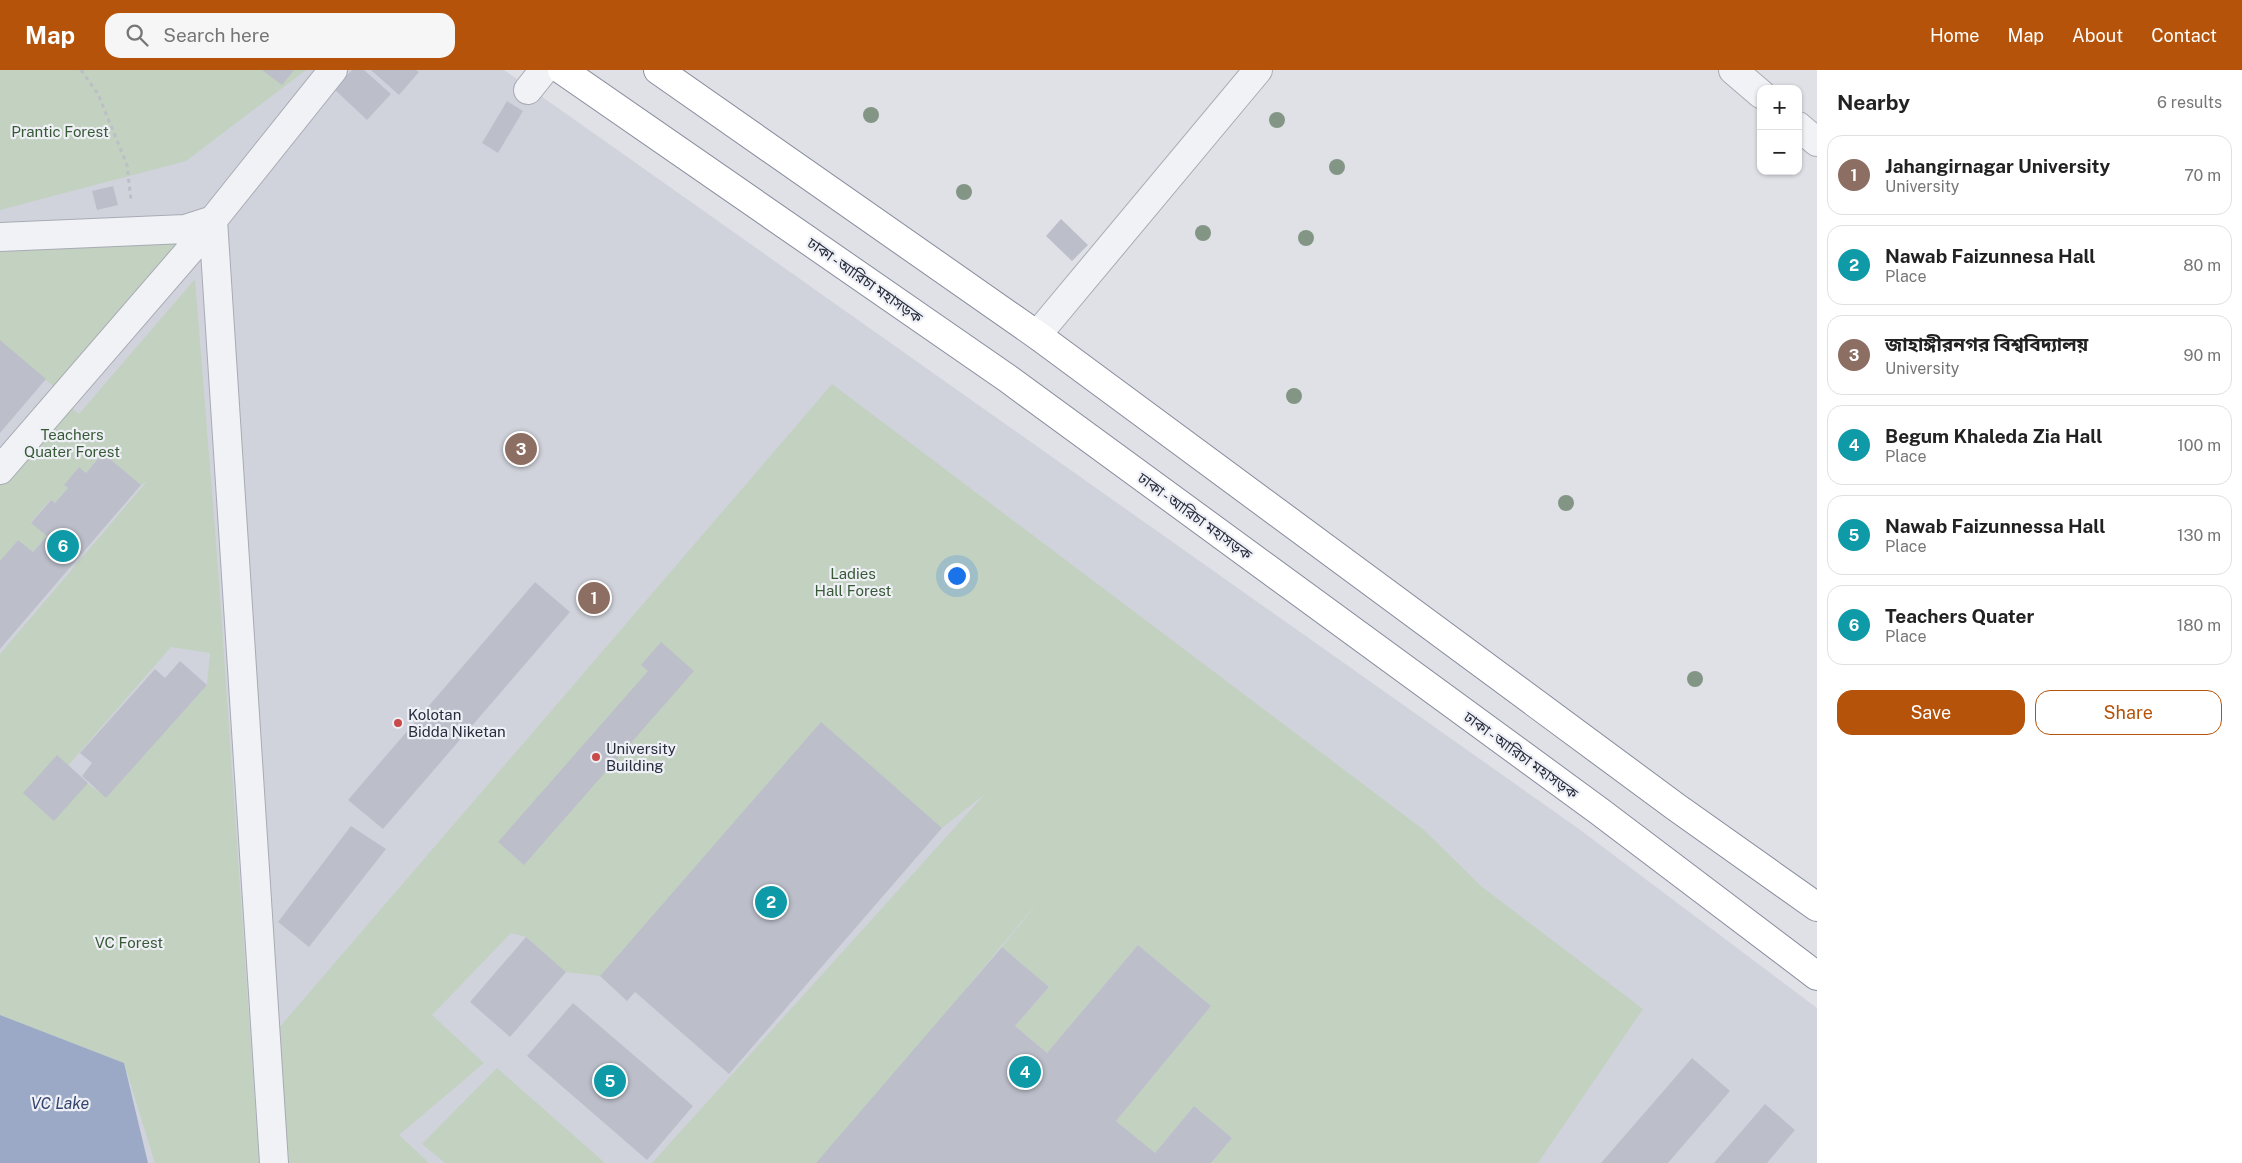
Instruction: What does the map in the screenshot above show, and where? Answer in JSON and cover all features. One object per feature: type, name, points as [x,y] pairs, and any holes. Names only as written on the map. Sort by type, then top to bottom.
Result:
[{"type":"highway","name":"ঢাকা - আরিচা মহাসড়ক","points":[[562,70],[1007,378],[1599,811],[1817,976]]},
{"type":"highway","points":[[658,70],[1037,335],[1676,807],[1817,906]]},
{"type":"street","points":[[0,470],[210,227],[213,220],[333,70]]},
{"type":"street","points":[[1037,335],[1258,70]]},
{"type":"street","points":[[1733,70],[1757,91]]},
{"type":"street","points":[[1802,129],[1817,142]]},
{"type":"street","points":[[0,237],[185,229],[213,220]]},
{"type":"street","points":[[213,220],[274,1163]]},
{"type":"path","points":[[81,70],[98,94],[127,165],[135,231]]},
{"type":"shaded area","points":[[0,70],[504,70],[1579,829],[1817,1008],[1817,1163],[0,1163]]},
{"type":"green space","name":"Prantic Forest","points":[[0,70],[306,70],[186,161],[0,210]]},
{"type":"green space","points":[[193,233],[59,391],[0,341],[0,249]]},
{"type":"green space","points":[[195,279],[218,568],[259,1163],[155,1163],[124,1063],[0,1015],[0,654],[147,481],[141,485],[103,453],[86,473],[79,467],[64,485],[68,488],[55,503],[50,500],[31,522],[47,536],[33,552],[18,540],[0,561],[0,485],[69,406],[79,414]],"holes":[[[171,647],[210,653],[207,685],[106,797],[66,768]]]},
{"type":"green space","name":"Ladies Hall Forest","points":[[832,384],[1424,830],[1482,887],[1643,1009],[1538,1163],[1211,1163],[1232,1138],[1194,1106],[1155,1153],[1116,1121],[1211,1006],[1138,945],[1047,1053],[1015,1026],[1049,987],[1002,947],[1045,893],[822,1163],[652,1163],[985,794],[942,828],[821,723],[600,976],[566,972],[526,937],[511,933],[432,1015],[484,1063],[399,1135],[429,1163],[289,1163],[278,1029]]},
{"type":"green space","points":[[497,1068],[605,1163],[445,1163],[422,1144]]},
{"type":"water","name":"VC Lake","points":[[0,1015],[124,1063],[148,1163],[0,1163]]},
{"type":"building","points":[[262,70],[294,70],[282,85]]},
{"type":"building","points":[[352,70],[364,70],[391,94],[367,120],[334,89]]},
{"type":"building","points":[[371,70],[416,70],[419,72],[399,95]]},
{"type":"building","points":[[507,101],[523,111],[498,153],[482,143]]},
{"type":"building","points":[[113,186],[118,205],[97,210],[92,191]]},
{"type":"building","points":[[1061,219],[1088,245],[1072,261],[1046,236]]},
{"type":"building","points":[[0,340],[46,379],[0,433]]},
{"type":"building","points":[[103,453],[141,485],[0,649],[0,561],[18,540],[33,552],[47,536],[31,523],[51,500],[55,503],[68,488],[64,485],[79,467],[86,473]]},
{"type":"building","name":"Kolotan Bidda Niketan","points":[[535,582],[570,612],[383,829],[348,800]]},
{"type":"building","name":"University Building","points":[[661,642],[694,671],[524,865],[498,842],[648,671],[641,665]]},
{"type":"building","points":[[180,661],[207,685],[106,798],[82,776],[92,763],[80,753],[155,669],[165,678]]},
{"type":"building","points":[[821,722],[942,828],[729,1074],[635,992],[627,1001],[600,976]]},
{"type":"building","points":[[57,755],[88,783],[54,821],[23,793]]},
{"type":"building","points":[[351,826],[386,849],[309,947],[278,922]]},
{"type":"building","points":[[526,937],[566,972],[510,1037],[470,1002]]},
{"type":"building","points":[[1138,945],[1211,1006],[1116,1121],[1155,1153],[1194,1106],[1232,1138],[1211,1163],[816,1163],[1002,947],[1049,987],[1015,1026],[1047,1053]]},
{"type":"building","points":[[573,1003],[693,1106],[647,1160],[527,1056]]},
{"type":"building","points":[[1692,1058],[1730,1091],[1668,1163],[1601,1163]]},
{"type":"building","points":[[1765,1104],[1795,1130],[1767,1163],[1714,1163]]},
{"type":"place","name":"জাহাঙ্গীরনগর বিশ্ববিদ্যালয়","points":[[521,449]]},
{"type":"place","name":"Teachers Quater","points":[[63,546]]},
{"type":"place","name":"Jahangirnagar University","points":[[594,598]]},
{"type":"place","name":"Kolotan Bidda Niketan","points":[[398,723]]},
{"type":"place","name":"University Building","points":[[596,757]]},
{"type":"place","name":"Nawab Faizunnesa Hall","points":[[771,902]]},
{"type":"place","name":"Begum Khaleda Zia Hall","points":[[1025,1072]]},
{"type":"place","name":"Nawab Faizunnessa Hall","points":[[610,1081]]},
{"type":"park label","name":"Teachers Quater Forest","points":[[72,442]]},
{"type":"park label","name":"VC Forest","points":[[129,942]]}]
